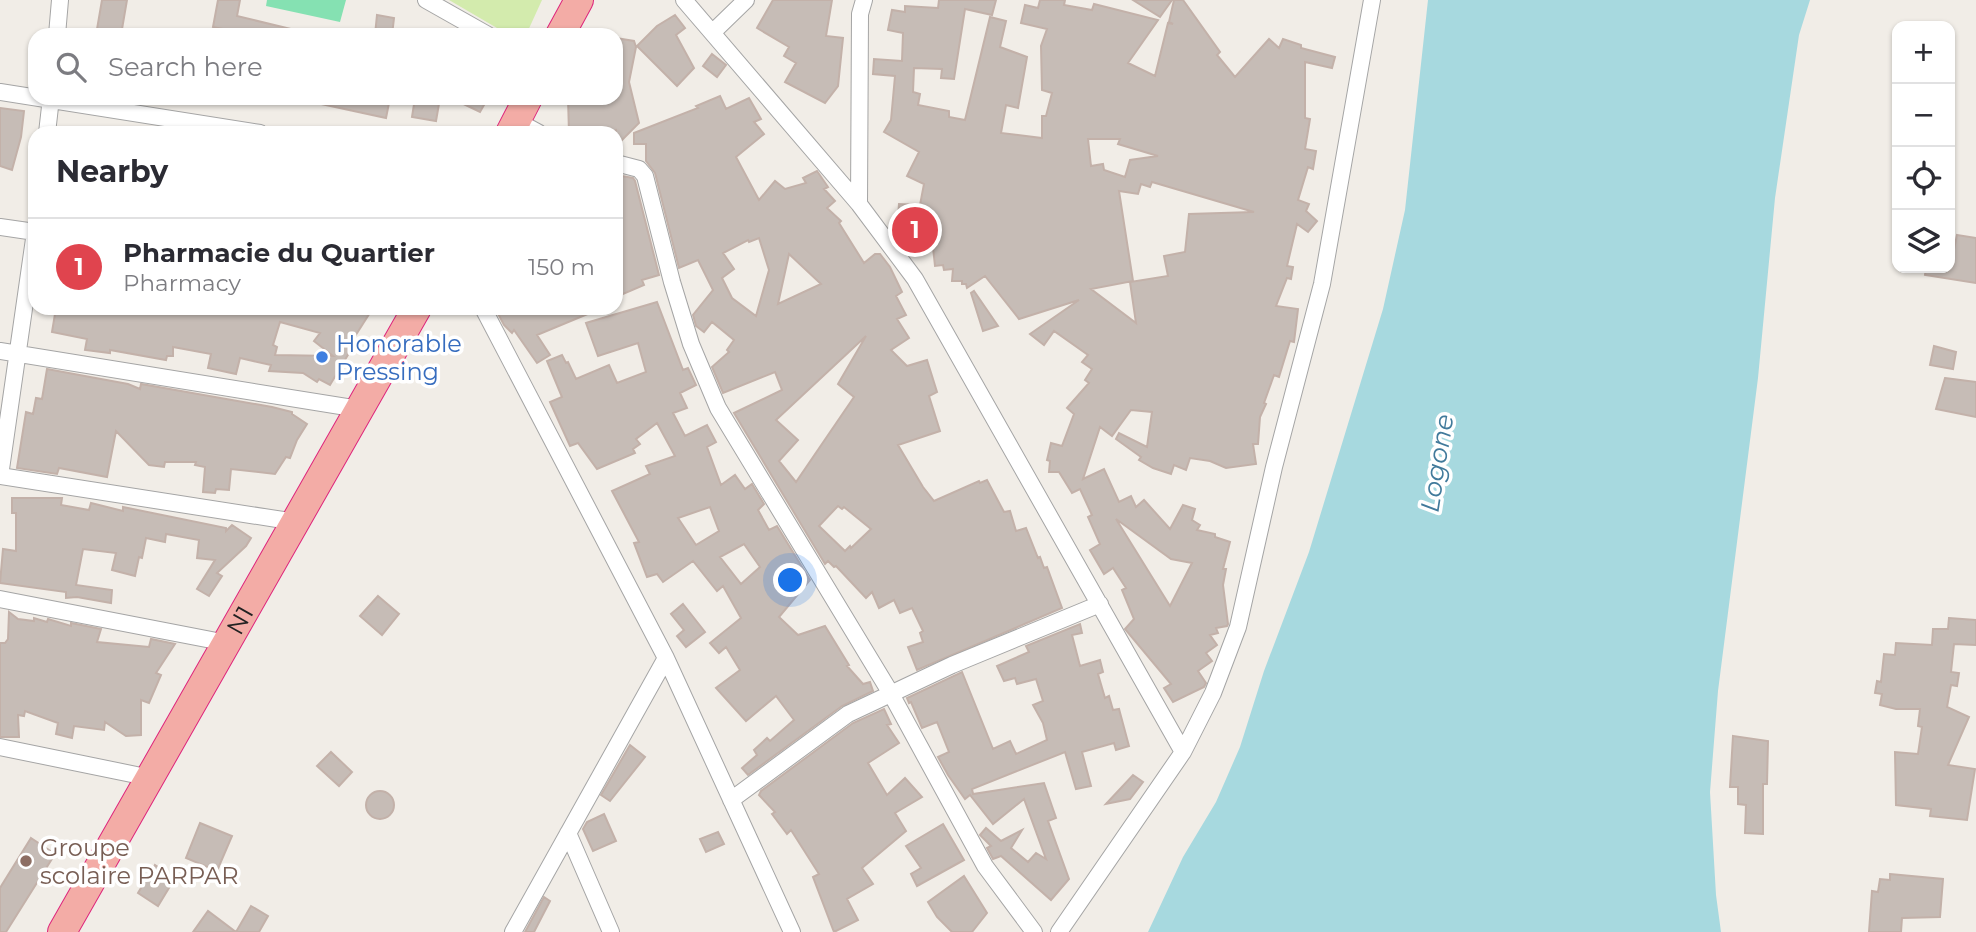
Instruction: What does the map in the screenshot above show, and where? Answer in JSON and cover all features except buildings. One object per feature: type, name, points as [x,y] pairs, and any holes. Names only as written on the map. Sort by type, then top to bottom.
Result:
[{"type":"highway","points":[[564,28],[579,0]]},
{"type":"highway","name":"N1","points":[[62,932],[413,315]]},
{"type":"street","points":[[426,0],[476,28]]},
{"type":"street","points":[[684,0],[859,204],[915,279],[1182,752]]},
{"type":"street","points":[[713,32],[746,0]]},
{"type":"street","points":[[859,204],[860,14],[864,0]]},
{"type":"street","points":[[1059,932],[1182,752],[1213,693],[1238,627],[1274,467],[1322,284],[1372,0]]},
{"type":"street","points":[[57,28],[58,1]]},
{"type":"street","points":[[0,92],[28,96]]},
{"type":"street","points":[[48,126],[50,105]]},
{"type":"street","points":[[88,105],[218,126]]},
{"type":"street","points":[[623,165],[639,169],[645,177],[691,344],[718,408],[890,692],[985,866],[1034,932]]},
{"type":"street","points":[[0,227],[28,231]]},
{"type":"street","points":[[28,263],[8,352],[0,476],[296,522]]},
{"type":"street","points":[[487,315],[666,658],[792,932]]},
{"type":"street","points":[[8,352],[359,409]]},
{"type":"street","points":[[0,599],[227,643]]},
{"type":"street","points":[[731,800],[848,714],[890,692],[1100,604]]},
{"type":"street","points":[[513,932],[666,658]]},
{"type":"street","points":[[0,747],[151,778]]},
{"type":"street","points":[[568,833],[611,932]]},
{"type":"green space","points":[[267,0],[346,0],[340,22],[266,6]]},
{"type":"green space","points":[[449,0],[542,0],[529,28],[497,28]]},
{"type":"water","name":"Logone","points":[[1428,0],[1810,0],[1799,35],[1775,198],[1758,378],[1718,691],[1710,792],[1721,932],[1148,932],[1183,857],[1216,802],[1240,747],[1264,671],[1309,552],[1383,309],[1405,210]]},
{"type":"place","name":"Pharmacie du Quartier","points":[[915,230]]},
{"type":"place","name":"Honorable Pressing","points":[[322,357]]},
{"type":"place","name":"Groupe scolaire PARPAR","points":[[26,861]]}]
